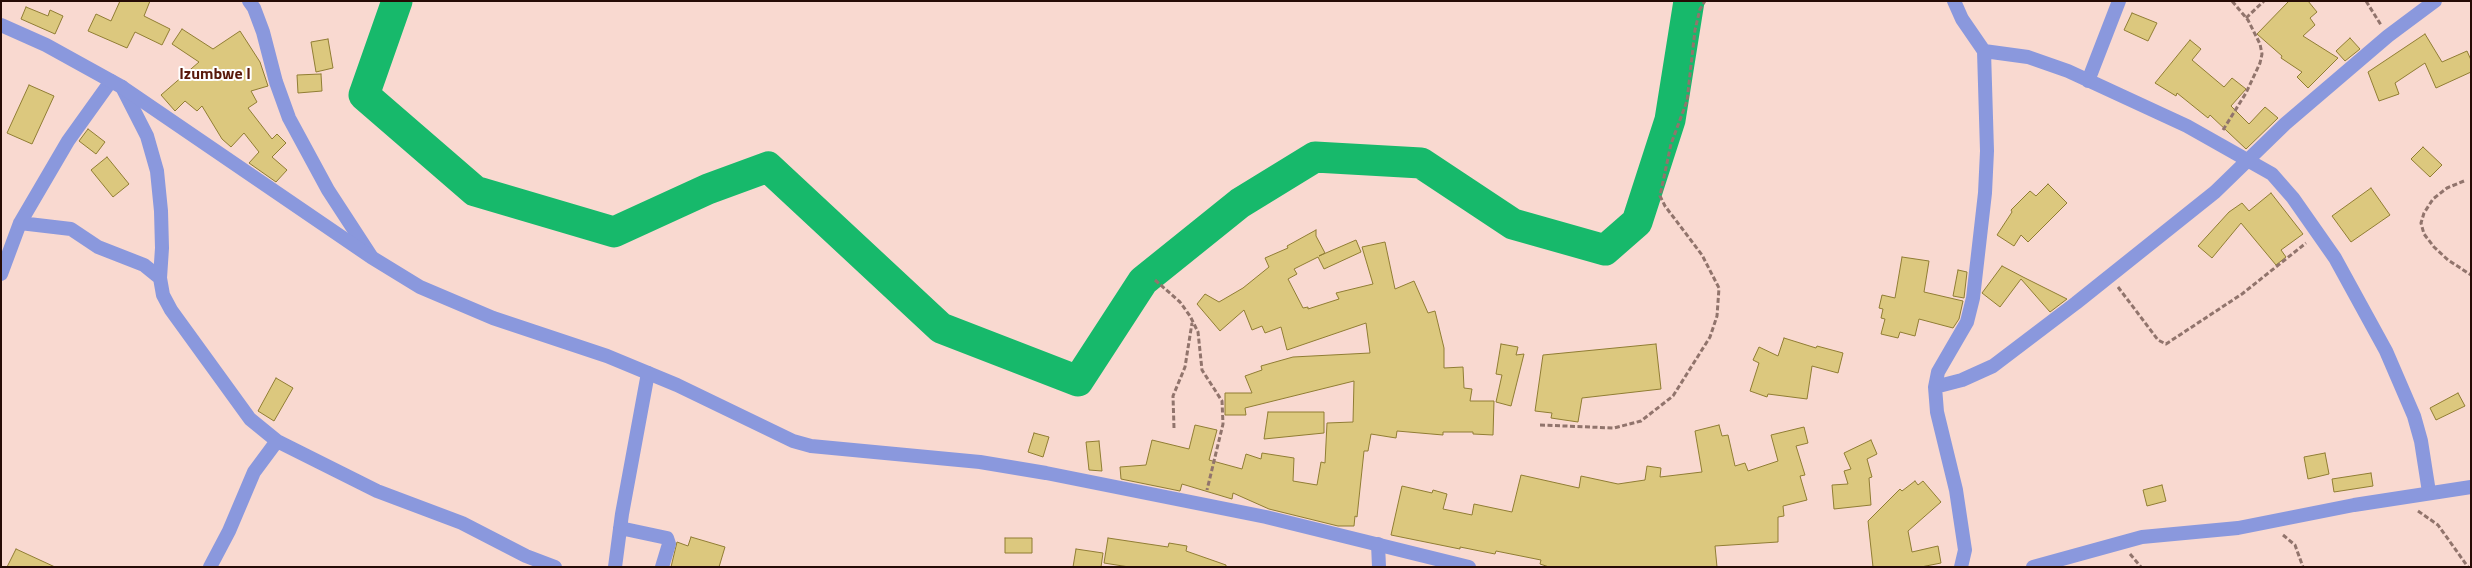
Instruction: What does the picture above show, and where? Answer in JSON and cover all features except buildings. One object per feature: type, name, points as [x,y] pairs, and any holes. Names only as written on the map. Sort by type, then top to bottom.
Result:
[{"type":"street","points":[[249,1],[254,8],[263,32],[276,82],[289,118],[328,190],[371,257]]},
{"type":"street","points":[[1954,1],[1962,18],[1984,51],[1987,151],[1985,193],[1973,298],[1967,322],[1938,372],[1935,388],[1937,412],[1956,490],[1964,543],[1965,550],[1961,567]]},
{"type":"street","points":[[2088,81],[2119,1]]},
{"type":"street","points":[[1935,388],[1962,380],[1993,366],[2110,277],[2215,192],[2247,159],[2388,36],[2435,1]]},
{"type":"street","points":[[1,25],[46,45],[116,84],[371,257],[420,287],[493,318],[607,356],[648,373],[793,441],[811,446],[980,462],[1104,486],[1146,492],[1266,517],[1469,567]]},
{"type":"street","points":[[1984,51],[1999,55],[2028,57],[2068,71],[2187,126],[2272,174],[2293,198],[2354,291],[2401,383],[2422,441],[2429,492]]},
{"type":"street","points":[[1,274],[20,223],[68,141],[116,84]]},
{"type":"street","points":[[116,84],[147,136],[157,171],[162,211],[160,278],[163,295],[171,310],[250,419],[276,441],[377,491],[462,523],[509,548],[556,567]]},
{"type":"street","points":[[20,223],[71,228],[98,247],[144,265],[160,278]]},
{"type":"street","points":[[615,567],[620,528],[648,373]]},
{"type":"street","points":[[210,567],[229,531],[254,472],[276,441]]},
{"type":"street","points":[[2032,567],[2142,537],[2269,522],[2399,497],[2471,487]]},
{"type":"street","points":[[620,528],[667,538],[669,544],[662,567]]},
{"type":"street","points":[[1378,544],[1379,567]]},
{"type":"path","points":[[1540,425],[1614,428],[1641,422],[1673,396],[1710,337],[1717,316],[1719,288],[1702,255],[1665,206],[1660,196],[1671,144],[1687,101],[1695,30],[1700,9],[1705,1]]},
{"type":"path","points":[[2218,143],[2230,115],[2246,93],[2260,63],[2260,44],[2246,18],[2232,1]]},
{"type":"path","points":[[2246,18],[2264,1]]},
{"type":"path","points":[[2366,1],[2388,36]]},
{"type":"path","points":[[2464,181],[2447,188],[2433,199],[2424,213],[2421,223],[2424,234],[2434,247],[2448,260],[2471,275]]},
{"type":"path","points":[[2110,277],[2158,340],[2166,344],[2242,294],[2318,234]]},
{"type":"path","points":[[1156,280],[1188,312],[1198,332],[1202,370],[1222,401],[1223,424],[1204,505]]},
{"type":"path","points":[[1174,428],[1173,396],[1185,367],[1192,322]]},
{"type":"path","points":[[2399,497],[2438,525],[2468,567]]},
{"type":"path","points":[[2269,522],[2295,545],[2303,567]]},
{"type":"waterway","points":[[397,1],[364,95],[475,191],[614,232],[708,189],[768,167],[941,328],[1078,381],[1143,281],[1240,203],[1315,157],[1421,163],[1513,224],[1605,250],[1637,222],[1670,120],[1689,1]]},
{"type":"district","name":"Izumbwe I","points":[[215,75]]}]
